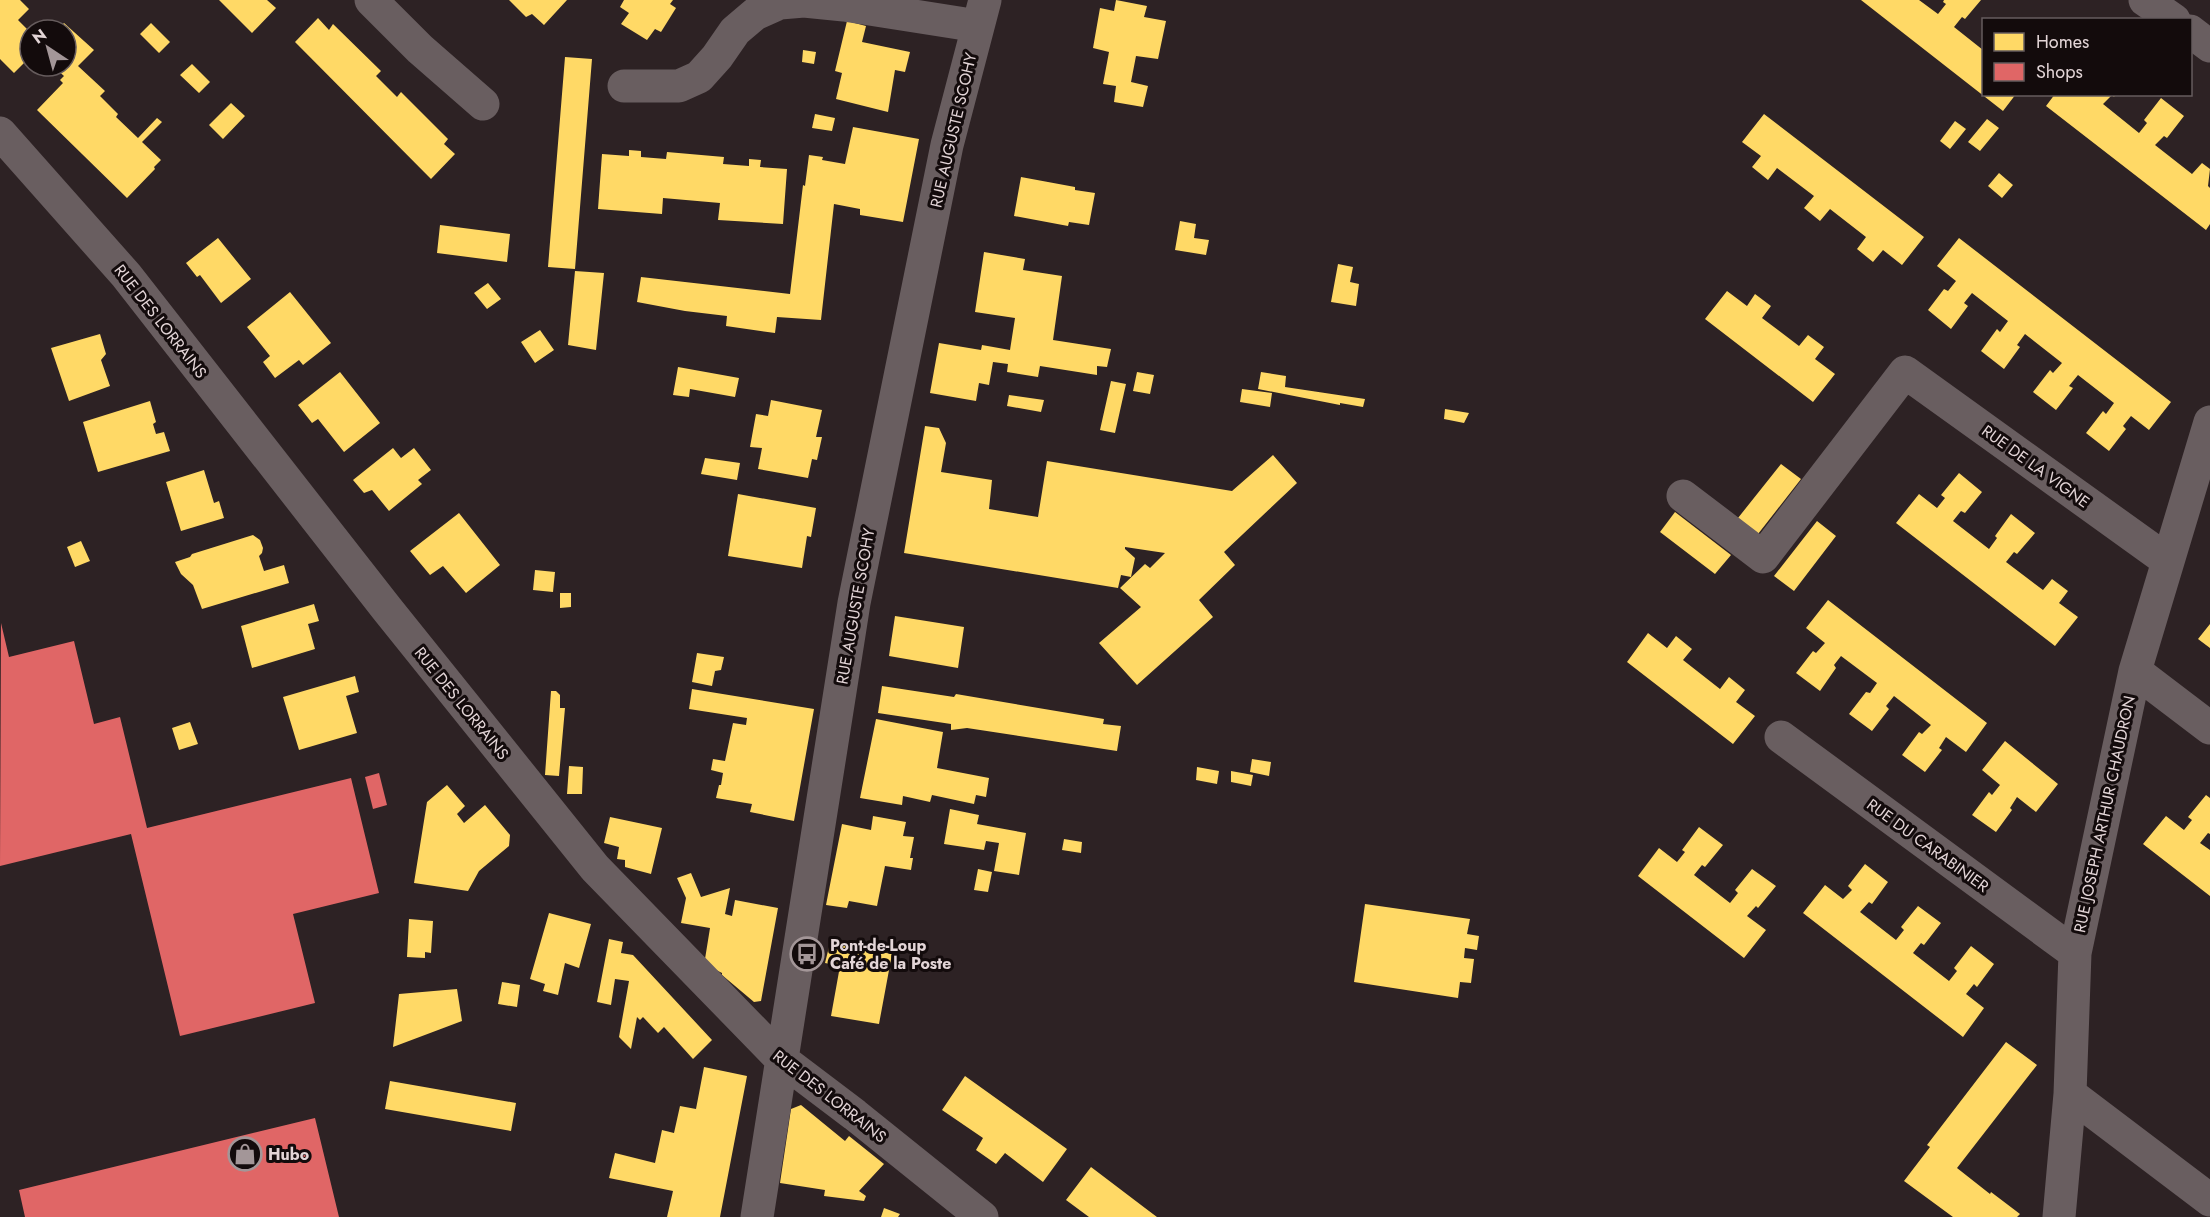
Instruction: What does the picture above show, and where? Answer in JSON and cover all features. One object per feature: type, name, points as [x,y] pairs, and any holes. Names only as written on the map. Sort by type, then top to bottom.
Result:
[{"type":"street","points":[[371,0],[420,49],[483,104]]},
{"type":"street","points":[[624,86],[679,86],[699,77],[717,57],[735,31],[754,14],[780,3],[804,0],[844,5],[982,13]]},
{"type":"street","points":[[2145,0],[2171,18]]},
{"type":"street","name":"RUE AUGUSTE SCOHY","points":[[757,1217],[854,603],[947,145],[982,13]]},
{"type":"street","points":[[2192,32],[2210,46]]},
{"type":"street","name":"RUE DES LORRAINS","points":[[0,133],[126,275],[387,609],[595,868],[781,1059],[982,1217]]},
{"type":"street","name":"RUE DE LA VIGNE","points":[[1683,495],[1763,557],[1905,372],[2168,561]]},
{"type":"street","name":"RUE JOSEPH ARTHUR CHAUDRON","points":[[2059,1217],[2070,1094],[2075,953],[2135,671],[2210,422]]},
{"type":"street","points":[[2135,671],[2210,728]]},
{"type":"street","name":"RUE DU CARABINIER","points":[[1781,737],[2075,953]]},
{"type":"street","points":[[2070,1094],[2210,1200]]},
{"type":"building: Homes","points":[[0,0],[20,0],[29,9],[18,18],[18,69],[14,73],[0,59]]},
{"type":"building: Homes","points":[[219,0],[267,0],[276,8],[252,33]]},
{"type":"building: Homes","points":[[509,0],[567,0],[544,25],[532,14],[526,17]]},
{"type":"building: Homes","points":[[624,0],[673,0],[670,4],[676,8],[661,32],[655,29],[647,40],[621,24],[629,13],[620,7]]},
{"type":"building: Homes","points":[[1116,0],[1147,6],[1144,17],[1166,21],[1158,59],[1136,56],[1131,82],[1148,86],[1143,107],[1114,102],[1116,86],[1103,84],[1109,52],[1093,48],[1100,8],[1114,11]]},
{"type":"building: Homes","points":[[1861,0],[1919,0],[1938,14],[1946,4],[1944,0],[1981,0],[1965,19],[1962,17],[1954,27],[1982,49],[1982,95]]},
{"type":"building: Homes","points":[[318,18],[329,30],[333,24],[381,71],[376,76],[397,97],[401,92],[448,139],[444,144],[455,154],[431,179],[295,42]]},
{"type":"building: Homes","points":[[847,21],[866,26],[862,42],[910,52],[905,72],[895,70],[888,112],[836,99],[842,73],[835,71]]},
{"type":"building: Homes","points":[[151,23],[170,42],[159,53],[140,34]]},
{"type":"building: Homes","points":[[78,36],[94,50],[78,66]]},
{"type":"building: Homes","points":[[803,50],[816,52],[814,64],[802,62]]},
{"type":"building: Homes","points":[[565,57],[592,59],[575,269],[548,267]]},
{"type":"building: Homes","points":[[192,64],[210,82],[199,93],[180,75]]},
{"type":"building: Homes","points":[[78,66],[105,91],[100,96],[118,114],[116,117],[138,138],[157,118],[162,122],[142,142],[161,160],[127,198],[37,110],[63,83],[60,80],[78,78]]},
{"type":"building: Homes","points":[[1984,96],[2014,96],[2003,111]]},
{"type":"building: Homes","points":[[2054,96],[2111,96],[2103,104],[2139,133],[2147,123],[2144,120],[2161,98],[2184,116],[2167,138],[2164,136],[2155,145],[2192,174],[2202,163],[2210,169],[2208,186],[2210,188],[2210,224],[2206,230],[2046,106]]},
{"type":"building: Homes","points":[[231,103],[245,116],[223,139],[209,125]]},
{"type":"building: Homes","points":[[815,114],[835,118],[832,131],[812,128]]},
{"type":"building: Homes","points":[[1764,114],[1924,237],[1902,265],[1883,250],[1873,262],[1857,249],[1866,237],[1830,209],[1820,221],[1804,208],[1814,196],[1777,168],[1768,180],[1752,167],[1761,156],[1742,142]]},
{"type":"building: Homes","points":[[1987,119],[1999,128],[1980,151],[1968,142]]},
{"type":"building: Homes","points":[[1955,121],[1966,129],[1950,149],[1940,141]]},
{"type":"building: Homes","points":[[853,127],[919,139],[903,222],[860,215],[860,209],[834,204],[821,320],[777,317],[775,333],[726,326],[727,316],[637,302],[641,277],[790,294],[803,185],[805,186],[809,155],[845,164]]},
{"type":"building: Homes","points":[[629,150],[641,151],[641,157],[666,159],[667,152],[724,157],[723,164],[749,166],[749,159],[761,160],[760,167],[787,169],[783,224],[718,220],[720,203],[663,198],[662,214],[598,209],[602,154],[629,156]]},
{"type":"building: Homes","points":[[1999,173],[2013,185],[2002,198],[1988,186]]},
{"type":"building: Homes","points":[[1021,177],[1095,193],[1089,225],[1069,222],[1068,226],[1014,216]]},
{"type":"building: Homes","points":[[1180,221],[1196,224],[1194,238],[1209,240],[1206,255],[1175,250]]},
{"type":"building: Homes","points":[[440,225],[510,234],[507,262],[437,253]]},
{"type":"building: Homes","points":[[218,238],[251,279],[221,303],[200,275],[197,277],[186,263]]},
{"type":"building: Homes","points":[[1959,238],[2171,402],[2149,430],[2131,416],[2123,426],[2126,429],[2109,451],[2086,433],[2103,411],[2106,414],[2114,403],[2078,375],[2069,386],[2073,388],[2056,410],[2033,392],[2050,370],[2053,373],[2062,363],[2025,334],[2017,345],[2020,347],[2004,369],[1981,351],[1997,329],[2000,332],[2008,321],[1972,293],[1964,303],[1968,306],[1951,329],[1928,310],[1944,289],[1948,291],[1956,281],[1937,266]]},
{"type":"building: Homes","points":[[984,252],[1025,259],[1023,270],[1062,276],[1053,340],[1111,349],[1107,367],[1097,366],[1097,375],[1040,366],[1038,377],[1007,372],[1008,364],[993,362],[989,385],[979,383],[976,401],[930,393],[939,343],[981,350],[982,345],[1010,350],[1015,318],[975,312]]},
{"type":"building: Homes","points":[[1338,264],[1353,267],[1350,282],[1359,284],[1356,306],[1331,302]]},
{"type":"building: Homes","points":[[575,271],[604,273],[596,350],[568,345]]},
{"type":"building: Homes","points":[[488,283],[501,299],[487,309],[474,293]]},
{"type":"building: Homes","points":[[1727,291],[1747,306],[1755,294],[1771,306],[1762,318],[1799,346],[1808,335],[1824,347],[1815,359],[1835,374],[1813,402],[1705,319]]},
{"type":"building: Homes","points":[[290,292],[331,343],[303,365],[299,360],[275,378],[263,362],[270,356],[247,327]]},
{"type":"building: Homes","points":[[540,330],[554,350],[535,363],[521,342]]},
{"type":"building: Homes","points":[[100,334],[106,354],[101,360],[110,386],[69,401],[51,348]]},
{"type":"building: Homes","points":[[678,367],[739,378],[735,397],[690,389],[689,397],[673,395]]},
{"type":"building: Homes","points":[[340,372],[380,423],[344,452],[318,419],[312,423],[298,405]]},
{"type":"building: Homes","points":[[1137,372],[1154,375],[1150,394],[1133,391]]},
{"type":"building: Homes","points":[[1261,372],[1286,376],[1285,387],[1365,399],[1363,407],[1340,403],[1340,405],[1258,389]]},
{"type":"building: Homes","points":[[1111,381],[1126,384],[1115,433],[1100,430]]},
{"type":"building: Homes","points":[[1242,389],[1272,393],[1270,407],[1240,402]]},
{"type":"building: Homes","points":[[1009,395],[1044,400],[1041,412],[1007,406]]},
{"type":"building: Homes","points":[[771,400],[822,410],[816,437],[822,437],[817,460],[812,459],[808,478],[758,469],[762,448],[750,447],[756,414],[768,416]]},
{"type":"building: Homes","points":[[150,401],[156,422],[153,424],[156,434],[164,432],[170,451],[98,472],[83,422]]},
{"type":"building: Homes","points":[[1445,409],[1469,413],[1464,423],[1444,419]]},
{"type":"building: Homes","points":[[925,426],[939,428],[946,443],[941,472],[992,480],[989,509],[1038,517],[1047,461],[1232,491],[1273,455],[1297,483],[1224,552],[1235,565],[1199,600],[1213,617],[1137,685],[1099,643],[1141,607],[1120,588],[1145,564],[1150,568],[1165,553],[1125,547],[1135,558],[1131,577],[1121,575],[1118,588],[904,553]]},
{"type":"building: Homes","points":[[393,448],[401,458],[414,448],[431,470],[418,480],[422,484],[389,511],[372,490],[364,493],[353,480]]},
{"type":"building: Homes","points":[[705,458],[740,463],[737,480],[701,474]]},
{"type":"building: Homes","points":[[1781,464],[1801,479],[1758,534],[1738,518]]},
{"type":"building: Homes","points":[[204,470],[214,503],[219,501],[224,518],[181,531],[166,482]]},
{"type":"building: Homes","points":[[1959,473],[1982,492],[1965,513],[1961,511],[1953,521],[1989,549],[1997,538],[1995,536],[2011,514],[2035,533],[2017,554],[2014,552],[2006,562],[2043,590],[2052,579],[2068,591],[2059,603],[2078,617],[2055,646],[1896,523],[1919,494],[1937,508],[1945,498],[1941,495]]},
{"type":"building: Homes","points":[[738,494],[816,508],[811,537],[807,536],[802,568],[728,556]]},
{"type":"building: Homes","points":[[1675,512],[1731,555],[1715,574],[1660,532]]},
{"type":"building: Homes","points":[[459,513],[500,565],[466,593],[443,566],[430,575],[410,551]]},
{"type":"building: Homes","points":[[1817,521],[1836,536],[1794,591],[1774,576]]},
{"type":"building: Homes","points":[[253,535],[260,540],[263,548],[259,556],[264,571],[284,565],[289,583],[202,609],[193,585],[181,574],[175,562],[190,557],[192,554]]},
{"type":"building: Homes","points":[[81,541],[90,561],[75,567],[67,547]]},
{"type":"building: Homes","points":[[535,570],[555,572],[553,592],[533,590]]},
{"type":"building: Homes","points":[[560,593],[571,593],[571,607],[560,608]]},
{"type":"building: Homes","points":[[1828,600],[1987,723],[1966,752],[1946,737],[1939,748],[1942,750],[1925,772],[1902,755],[1919,732],[1922,734],[1931,725],[1894,696],[1886,706],[1889,709],[1872,731],[1849,714],[1866,692],[1870,693],[1877,683],[1841,656],[1834,665],[1836,668],[1820,691],[1796,673],[1813,651],[1816,653],[1825,643],[1806,628]]},
{"type":"building: Homes","points":[[314,604],[319,621],[308,624],[315,649],[252,668],[241,626]]},
{"type":"building: Homes","points":[[895,616],[964,627],[958,668],[889,656]]},
{"type":"building: Homes","points":[[2210,624],[2210,648],[2198,639]]},
{"type":"building: Homes","points":[[1648,633],[1667,648],[1676,636],[1692,649],[1683,660],[1720,689],[1729,677],[1745,690],[1736,702],[1755,716],[1733,744],[1627,662]]},
{"type":"building: Homes","points":[[697,653],[724,657],[721,670],[715,671],[712,686],[692,682]]},
{"type":"building: Homes","points":[[355,676],[359,692],[346,696],[357,733],[299,750],[283,697]]},
{"type":"building: Homes","points":[[882,686],[954,697],[956,694],[1104,719],[1103,724],[1121,726],[1117,751],[967,728],[951,730],[951,724],[878,713]]},
{"type":"building: Homes","points":[[692,689],[814,709],[794,821],[750,812],[752,804],[716,798],[723,773],[711,770],[713,759],[725,761],[733,723],[746,725],[747,718],[689,709]]},
{"type":"building: Homes","points":[[551,691],[556,691],[560,695],[560,708],[565,708],[559,776],[545,775]]},
{"type":"building: Homes","points":[[876,719],[943,732],[937,768],[989,778],[986,797],[976,795],[974,804],[932,795],[930,802],[903,796],[902,805],[860,798]]},
{"type":"building: Homes","points":[[190,722],[198,744],[179,750],[172,728]]},
{"type":"building: Homes","points":[[2005,741],[2058,784],[2036,812],[2017,797],[2010,808],[2012,810],[1996,832],[1972,815],[1989,792],[1992,795],[2000,785],[1982,770]]},
{"type":"building: Homes","points":[[1252,759],[1271,762],[1269,776],[1250,772]]},
{"type":"building: Homes","points":[[569,766],[583,767],[582,794],[567,794]]},
{"type":"building: Homes","points":[[1197,767],[1219,771],[1217,784],[1196,780]]},
{"type":"building: Homes","points":[[1231,771],[1253,775],[1251,786],[1231,782]]},
{"type":"building: Homes","points":[[447,785],[465,806],[457,814],[464,823],[485,805],[510,835],[509,846],[479,871],[468,891],[414,883],[427,802]]},
{"type":"building: Homes","points":[[2206,795],[2210,798],[2210,834],[2208,833],[2200,843],[2210,850],[2210,896],[2143,844],[2166,816],[2184,830],[2192,820],[2188,817]]},
{"type":"building: Homes","points":[[950,809],[979,815],[977,824],[1026,833],[1019,875],[994,871],[999,843],[986,841],[984,850],[944,844]]},
{"type":"building: Homes","points":[[873,816],[906,822],[903,836],[914,837],[910,858],[913,858],[911,870],[885,866],[877,906],[849,901],[847,908],[826,905],[842,824],[871,830]]},
{"type":"building: Homes","points":[[610,817],[662,828],[651,874],[625,867],[625,860],[617,859],[619,847],[604,843]]},
{"type":"building: Homes","points":[[1699,827],[1723,845],[1705,867],[1702,865],[1694,875],[1730,903],[1738,893],[1735,890],[1752,869],[1776,886],[1758,908],[1756,906],[1747,916],[1766,930],[1744,958],[1638,876],[1659,848],[1677,862],[1685,852],[1682,850]]},
{"type":"building: Homes","points":[[1064,839],[1082,842],[1081,853],[1062,850]]},
{"type":"building: Homes","points":[[1865,864],[1888,882],[1872,904],[1869,902],[1860,912],[1896,940],[1904,930],[1901,927],[1918,906],[1941,923],[1924,945],[1921,943],[1913,953],[1949,981],[1957,971],[1954,968],[1971,946],[1994,964],[1977,987],[1974,984],[1966,994],[1984,1008],[1963,1037],[1803,913],[1825,885],[1843,899],[1852,890],[1848,886]]},
{"type":"building: Homes","points":[[978,869],[992,872],[988,892],[974,890]]},
{"type":"building: Homes","points":[[691,873],[701,897],[730,888],[725,914],[732,916],[735,900],[778,908],[761,1001],[754,1002],[705,959],[710,928],[681,923],[686,898],[677,878]]},
{"type":"building: Homes","points":[[1365,904],[1470,919],[1467,934],[1479,936],[1477,950],[1465,948],[1464,958],[1474,959],[1471,983],[1460,982],[1458,998],[1354,982]]},
{"type":"building: Homes","points":[[549,913],[591,924],[579,968],[565,963],[558,995],[543,991],[545,984],[530,979]]},
{"type":"building: Homes","points":[[409,919],[433,921],[431,953],[425,952],[425,958],[407,957]]},
{"type":"building: Homes","points":[[609,939],[623,942],[621,953],[633,955],[712,1040],[693,1059],[664,1027],[658,1033],[643,1017],[640,1020],[637,1017],[631,1049],[619,1037],[629,981],[615,979],[611,1005],[597,1002]]},
{"type":"building: Homes","points":[[830,943],[892,954],[879,1024],[831,1016],[840,966],[825,963]]},
{"type":"building: Homes","points":[[502,982],[520,985],[517,1007],[498,1004]]},
{"type":"building: Homes","points":[[457,989],[462,1021],[393,1047],[399,994]]},
{"type":"building: Homes","points":[[2006,1042],[2037,1065],[1957,1168],[2020,1214],[2017,1217],[1953,1217],[1904,1181],[1930,1147],[1927,1145]]},
{"type":"building: Homes","points":[[704,1067],[747,1076],[720,1217],[667,1217],[673,1191],[609,1178],[615,1153],[655,1163],[662,1130],[674,1133],[680,1106],[696,1109]]},
{"type":"building: Homes","points":[[965,1076],[1067,1149],[1043,1182],[1005,1153],[996,1164],[976,1150],[983,1138],[942,1110]]},
{"type":"building: Homes","points":[[390,1081],[516,1103],[511,1131],[385,1109]]},
{"type":"building: Homes","points":[[801,1105],[845,1141],[849,1136],[884,1164],[859,1191],[866,1196],[864,1201],[824,1196],[825,1190],[780,1183],[791,1109]]},
{"type":"building: Homes","points":[[1091,1167],[1157,1217],[1089,1217],[1066,1200]]},
{"type":"building: Homes","points":[[884,1208],[900,1214],[898,1217],[881,1217]]},
{"type":"building: Shops","points":[[1,623],[9,657],[74,641],[94,724],[120,717],[147,828],[351,778],[379,893],[293,914],[315,1003],[180,1036],[131,834],[0,866]]},
{"type":"building: Shops","points":[[379,773],[387,805],[373,809],[365,777]]},
{"type":"building: Shops","name":"Hubo","points":[[315,1118],[339,1217],[25,1217],[19,1190]]},
{"type":"place","name":"Pont-de-Loup Café de la Poste","points":[[807,954]]},
{"type":"place","name":"Hubo","points":[[245,1154]]}]
